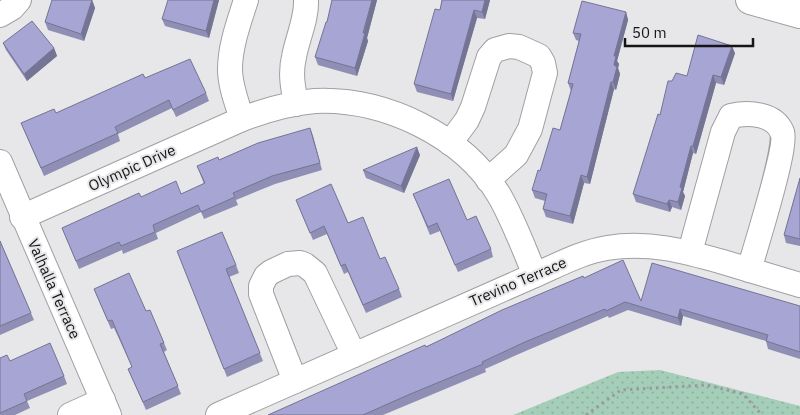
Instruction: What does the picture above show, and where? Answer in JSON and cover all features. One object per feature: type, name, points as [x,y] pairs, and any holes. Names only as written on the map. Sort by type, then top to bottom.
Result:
[{"type":"main road","points":[[750,0],[800,14]]},
{"type":"street","points":[[0,15],[12,8],[19,0]]},
{"type":"street","points":[[242,119],[232,88],[230,69],[232,46],[246,0]]},
{"type":"street","points":[[296,104],[292,66],[302,27],[306,0]]},
{"type":"street","points":[[450,143],[467,120],[489,57],[494,50],[508,46],[519,47],[539,56],[545,73],[530,129],[516,155],[488,180]]},
{"type":"street","name":"Olympic Drive","points":[[22,216],[242,119],[270,109],[296,104],[324,102],[356,104],[402,116],[425,127],[462,152],[488,180],[499,196],[535,274]]},
{"type":"street","points":[[690,252],[723,132],[731,116],[745,113],[770,118],[777,123],[783,134],[781,155],[749,270]]},
{"type":"street","name":"Valhalla Terrace","points":[[0,162],[106,407]]},
{"type":"street","name":"Trevino Terrace","points":[[218,415],[535,274],[584,254],[607,248],[640,245],[662,246],[690,252],[800,285]]},
{"type":"street","points":[[295,380],[261,294],[261,286],[266,276],[288,264],[300,263],[315,273],[354,355]]},
{"type":"street","points":[[70,415],[106,407]]},
{"type":"path","points":[[586,415],[621,390],[707,385],[743,394],[762,415]]},
{"type":"green space","points":[[660,370],[800,406],[800,415],[513,415],[618,372]]},
{"type":"building","points":[[52,0],[92,0],[81,34],[45,22]]},
{"type":"building","points":[[168,0],[214,0],[206,31],[162,19]]},
{"type":"building","points":[[332,0],[372,0],[355,68],[315,57]]},
{"type":"building","points":[[442,0],[485,0],[482,12],[474,10],[451,94],[414,84],[435,9],[440,10]]},
{"type":"building","points":[[582,1],[626,12],[614,56],[616,56],[614,65],[617,67],[613,82],[611,82],[587,177],[581,175],[570,216],[543,209],[547,194],[532,190],[553,128],[560,130],[573,84],[568,83],[581,34],[573,33]]},
{"type":"building","points":[[32,21],[54,48],[24,74],[3,43]]},
{"type":"building","points":[[698,35],[732,46],[721,77],[713,75],[693,146],[691,146],[678,202],[669,200],[667,204],[633,194],[658,114],[660,115],[668,81],[672,81],[676,73],[687,76]]},
{"type":"building","points":[[190,59],[206,93],[173,110],[169,100],[115,127],[118,133],[41,168],[21,123],[54,109],[56,113],[143,74],[145,78]]},
{"type":"building","points":[[310,128],[320,163],[272,176],[233,193],[235,197],[201,212],[198,205],[153,225],[155,232],[121,246],[119,242],[76,261],[62,228],[139,193],[141,197],[176,181],[181,194],[205,183],[197,166],[218,157],[219,160],[258,143]]},
{"type":"building","points":[[417,147],[401,186],[363,170]]},
{"type":"building","points":[[800,178],[800,239],[784,235]]},
{"type":"building","points":[[449,179],[467,220],[476,216],[491,249],[455,265],[437,223],[428,227],[413,194]]},
{"type":"building","points":[[331,184],[348,223],[363,217],[380,259],[385,257],[399,289],[363,305],[345,264],[341,266],[324,226],[310,233],[296,200]]},
{"type":"building","points":[[222,232],[236,265],[226,269],[260,353],[224,369],[177,251]]},
{"type":"building","points":[[0,241],[31,313],[0,326]]},
{"type":"building","points":[[623,260],[641,301],[652,263],[800,306],[800,352],[766,341],[768,335],[680,309],[678,318],[625,302],[525,342],[482,362],[483,364],[363,415],[268,415],[425,345],[426,347],[502,310],[583,276],[584,278]]},
{"type":"building","points":[[129,273],[146,311],[150,310],[164,343],[160,344],[178,386],[143,402],[128,369],[132,367],[112,320],[108,321],[94,289]]},
{"type":"building","points":[[50,343],[64,376],[24,394],[27,401],[0,413],[0,358],[7,355],[10,361]]}]
